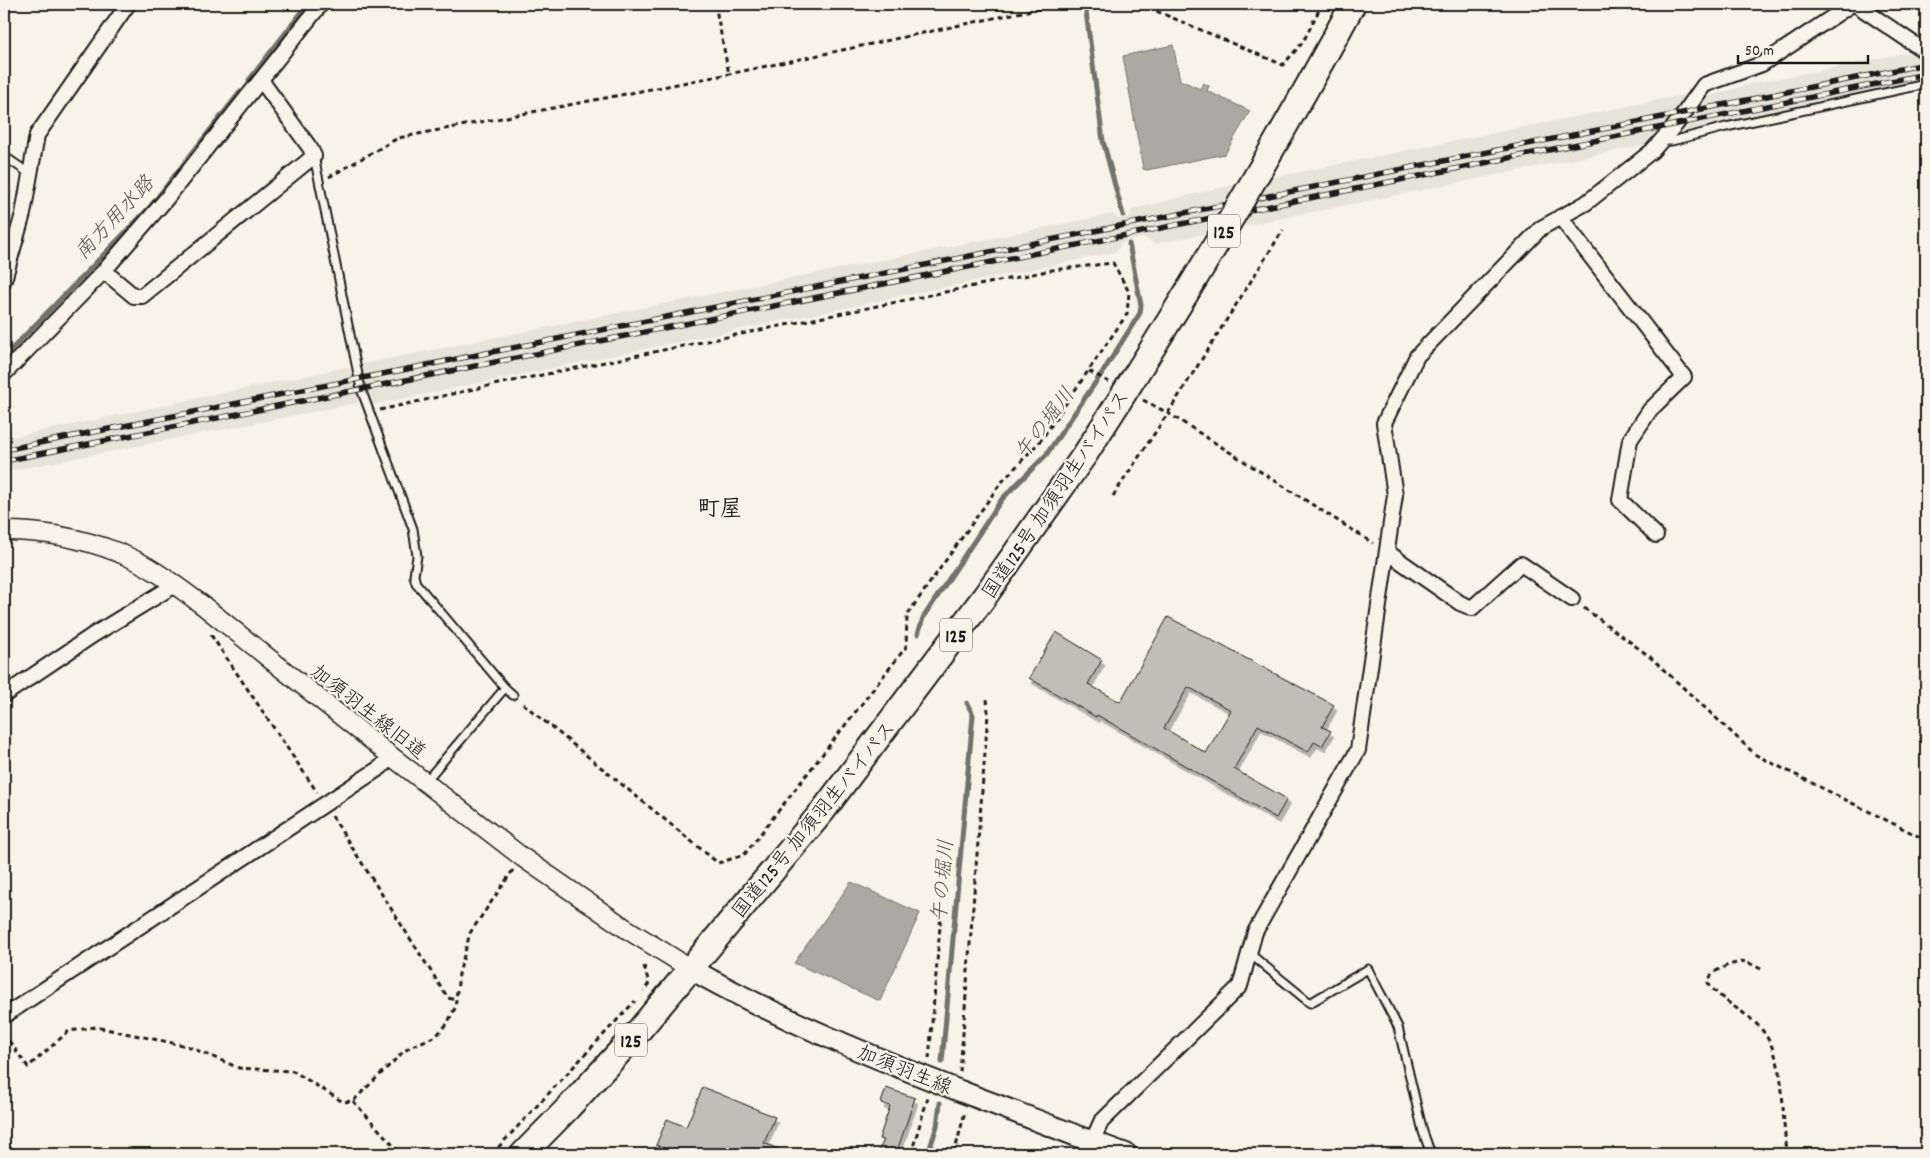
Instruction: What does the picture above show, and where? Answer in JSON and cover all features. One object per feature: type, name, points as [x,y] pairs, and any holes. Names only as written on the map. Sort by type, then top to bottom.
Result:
[{"type":"highway","name":"国道125号 加須羽生バイパス","points":[[523,1154],[636,1034],[822,812],[890,725],[985,596],[1086,453],[1170,320],[1264,164],[1353,4]]},
{"type":"highway","name":"国道125号 加須羽生バイパス","points":[[539,1154],[568,1108]]},
{"type":"main road","name":"加須羽生線","points":[[691,969],[740,997],[800,1026],[926,1078],[1126,1154]]},
{"type":"street","points":[[4,280],[24,214],[38,135],[128,4]]},
{"type":"street","points":[[4,374],[104,271],[167,198],[322,4]]},
{"type":"street","points":[[1092,1142],[1101,1122],[1240,986],[1255,932],[1358,750],[1395,495],[1384,423],[1417,356],[1542,228],[1586,203],[1652,151],[1662,141],[1704,86],[1762,64],[1854,4],[1926,52]]},
{"type":"street","points":[[104,271],[134,296],[142,296],[314,156],[261,80]]},
{"type":"street","points":[[1560,218],[1684,378],[1650,410],[1630,440],[1620,500],[1656,535]]},
{"type":"street","name":"加須羽生線旧道","points":[[4,531],[40,534],[86,542],[118,552],[142,564],[175,585],[206,607],[391,756],[522,857],[625,928],[691,969]]},
{"type":"street","points":[[1386,552],[1460,603],[1472,608],[1522,564],[1572,599]]},
{"type":"street","points":[[4,695],[93,635],[175,585]]},
{"type":"street","points":[[4,1016],[381,767],[391,756]]},
{"type":"lane","points":[[1662,141],[1672,141],[1926,84]]},
{"type":"lane","points":[[4,156],[31,174]]},
{"type":"lane","points":[[314,156],[321,182],[356,366],[369,412],[413,530],[417,556],[414,576],[416,583],[513,695]]},
{"type":"lane","points":[[425,782],[505,688]]},
{"type":"lane","points":[[1249,953],[1310,1003],[1368,969],[1398,1027],[1423,1132],[1431,1154]]},
{"type":"path","points":[[714,4],[729,74]]},
{"type":"path","points":[[321,182],[398,138],[729,74],[1060,4]]},
{"type":"path","points":[[1140,4],[1284,65],[1303,42],[1322,4]]},
{"type":"path","points":[[1113,496],[1168,413],[1283,230]]},
{"type":"path","points":[[369,412],[1042,272],[1113,263],[1129,292],[1127,314],[1089,371],[1041,440],[1000,484],[907,615],[906,647],[744,855],[718,863],[513,695]]},
{"type":"path","points":[[1089,371],[1115,385]]},
{"type":"path","points":[[1141,399],[1168,413],[1386,552]]},
{"type":"path","points":[[1572,599],[1649,656],[1756,755],[1926,840]]},
{"type":"path","points":[[954,1154],[963,1092],[962,1058],[989,706],[987,698]]},
{"type":"path","points":[[4,1034],[28,1067],[70,1031],[96,1026],[187,1046],[239,1068],[293,1071],[343,1102],[353,1101],[401,1054],[410,1047],[436,1036],[447,1024],[455,1008],[459,974],[470,933],[522,857]]},
{"type":"path","points":[[911,1154],[929,1093],[926,1078],[932,1032],[941,914]]},
{"type":"path","points":[[1760,969],[1745,961],[1728,965],[1712,974],[1708,983],[1715,994],[1749,1018],[1764,1034],[1777,1059],[1782,1083],[1788,1154]]},
{"type":"path","points":[[643,993],[649,983],[644,966]]},
{"type":"path","points":[[492,1154],[636,1000]]},
{"type":"path","points":[[353,1101],[401,1154]]},
{"type":"shaded area","points":[[1173,45],[1180,80],[1200,89],[1203,83],[1209,86],[1207,91],[1250,111],[1225,154],[1147,170],[1143,169],[1123,56]]},
{"type":"shaded area","points":[[1911,52],[1926,62],[1926,81],[1709,127],[1676,136],[1674,133],[1700,99],[1750,84]]},
{"type":"shaded area","points":[[1683,95],[1685,103],[1650,144],[1154,244],[1144,238],[1123,242],[1116,252],[372,405],[366,395],[360,367],[362,364],[1113,214],[1119,219],[1130,217],[1133,209],[1215,189]]},
{"type":"shaded area","points":[[346,367],[353,371],[359,397],[358,403],[4,472],[4,439]]},
{"type":"shaded area","points":[[851,882],[920,913],[880,1001],[794,963]]},
{"type":"building","points":[[1168,617],[1334,705],[1322,727],[1331,731],[1322,746],[1314,742],[1308,752],[1258,725],[1234,769],[1287,799],[1276,818],[1029,678],[1056,632],[1102,660],[1088,684],[1120,702]],"holes":[[[1188,687],[1231,710],[1206,753],[1164,728]]]},
{"type":"building","points":[[703,1087],[775,1117],[764,1143],[790,1154],[677,1154],[656,1145],[667,1119],[686,1127]]},
{"type":"building","points":[[886,1088],[915,1098],[896,1154],[877,1154],[884,1140],[879,1139],[890,1106],[881,1103]]},
{"type":"waterway","name":"南方用水路","points":[[249,80],[308,4]]},
{"type":"waterway","name":"午の堀川","points":[[1085,4],[1103,141],[1123,215]]},
{"type":"waterway","name":"南方用水路","points":[[4,357],[150,207],[240,92]]},
{"type":"waterway","name":"午の堀川","points":[[918,634],[923,618],[1002,499],[1046,455],[1140,313],[1141,305],[1129,244]]},
{"type":"waterway","name":"午の堀川","points":[[942,1062],[973,715],[967,703]]},
{"type":"waterway","name":"午の堀川","points":[[928,1154],[937,1126],[940,1103]]},
{"type":"railway","points":[[4,450],[1926,64]]},
{"type":"railway","points":[[4,461],[1926,74]]},
{"type":"district","name":"町屋","points":[[720,507]]}]
